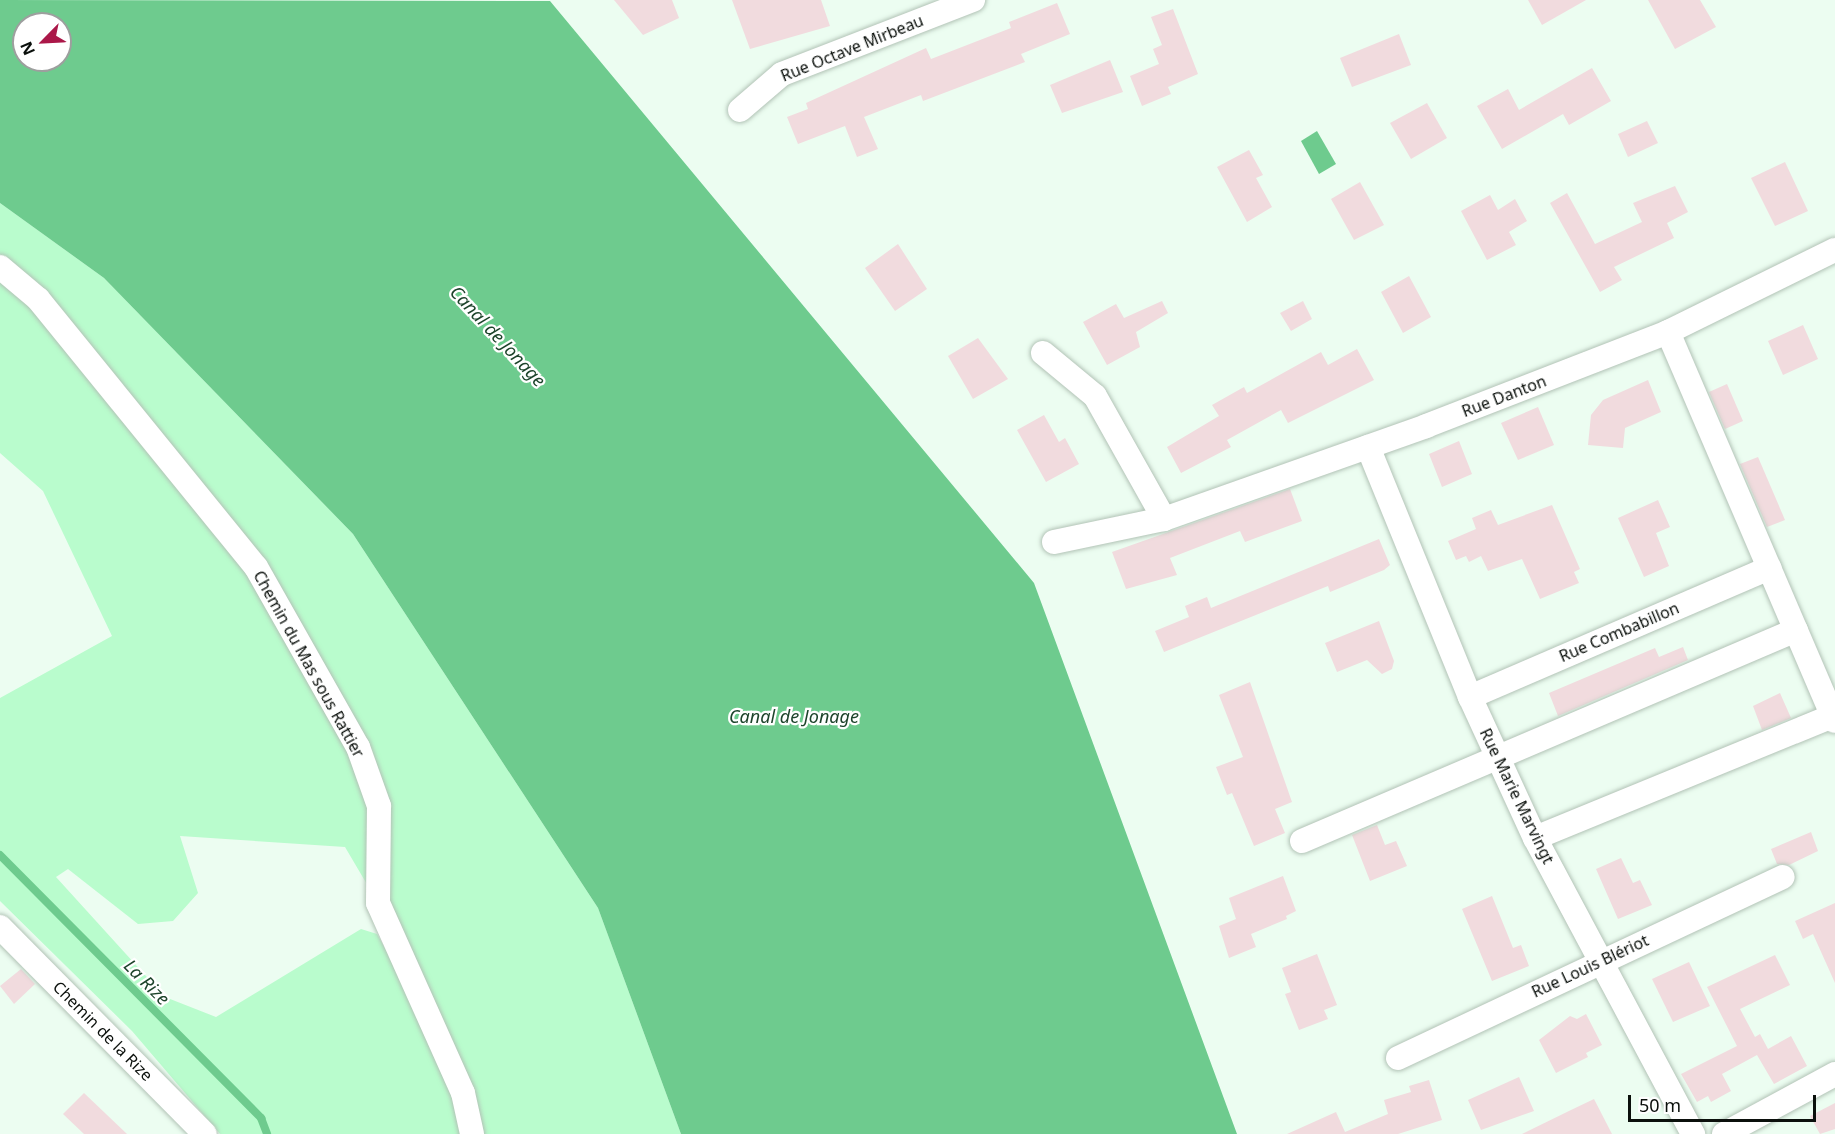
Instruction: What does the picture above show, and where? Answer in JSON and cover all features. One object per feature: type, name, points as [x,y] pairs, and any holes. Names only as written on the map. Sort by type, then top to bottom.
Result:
[{"type":"street","name":"Rue Octave Mirbeau","points":[[740,110],[782,74],[974,0]]},
{"type":"street","name":"Rue Danton","points":[[1054,542],[1164,519],[1368,447],[1668,332],[1835,250]]},
{"type":"street","name":"Chemin du Mas sous Rattier","points":[[0,267],[38,299],[256,567],[358,747],[379,806],[378,903],[463,1093],[472,1134]]},
{"type":"street","points":[[1535,838],[1834,718],[1668,332]]},
{"type":"street","points":[[1043,353],[1095,396],[1164,519]]},
{"type":"street","name":"Rue Marie Marvingt","points":[[1368,447],[1470,697],[1535,838],[1693,1134]]},
{"type":"street","name":"Rue Combabillon","points":[[1470,697],[1768,568]]},
{"type":"street","points":[[1302,841],[1796,630]]},
{"type":"street","name":"Rue Louis Blériot","points":[[1398,1058],[1601,960],[1782,877]]},
{"type":"street","name":"Chemin de la Rize","points":[[0,927],[205,1134]]},
{"type":"street","points":[[1724,1134],[1835,1074]]},
{"type":"shaded area","points":[[0,203],[104,278],[353,534],[598,908],[681,1134],[472,1134],[378,903],[345,847],[180,836],[198,893],[173,921],[138,924],[68,869],[56,877],[165,997],[216,1017],[361,929],[377,934],[407,987],[457,1108],[463,1134],[220,1134],[132,1031],[0,901],[0,698],[112,636],[43,491],[0,453]]},
{"type":"water","name":"Canal de Jonage","points":[[0,0],[550,1],[1034,583],[1237,1134],[681,1134],[598,908],[353,534],[104,278],[0,203]]},
{"type":"water","points":[[1317,131],[1336,164],[1319,174],[1301,141]]},
{"type":"building","points":[[614,0],[672,0],[679,18],[643,35]]},
{"type":"building","points":[[732,0],[821,0],[830,26],[750,49]]},
{"type":"building","points":[[1528,0],[1586,0],[1542,25]]},
{"type":"building","points":[[1648,0],[1700,0],[1716,27],[1675,49]]},
{"type":"building","points":[[1057,3],[1070,34],[1021,54],[1025,62],[923,101],[921,95],[864,117],[878,149],[857,157],[845,126],[798,144],[787,117],[808,109],[806,103],[926,48],[931,59],[1011,28],[1009,22]]},
{"type":"building","points":[[1173,9],[1198,74],[1168,87],[1171,94],[1142,106],[1130,76],[1159,64],[1153,49],[1162,45],[1151,17]]},
{"type":"building","points":[[1399,34],[1411,65],[1352,87],[1340,58]]},
{"type":"building","points":[[1110,60],[1123,92],[1062,113],[1050,85]]},
{"type":"building","points":[[1592,68],[1611,101],[1569,125],[1563,114],[1502,149],[1477,106],[1508,89],[1519,110]]},
{"type":"building","points":[[1427,103],[1447,138],[1411,159],[1390,123]]},
{"type":"building","points":[[1647,121],[1658,143],[1628,157],[1618,134]]},
{"type":"building","points":[[1249,150],[1263,175],[1256,178],[1272,207],[1247,222],[1217,167]]},
{"type":"building","points":[[1785,162],[1808,211],[1775,226],[1751,178]]},
{"type":"building","points":[[1360,182],[1384,225],[1354,240],[1331,199]]},
{"type":"building","points":[[1675,186],[1688,212],[1667,223],[1674,238],[1614,267],[1622,280],[1600,292],[1550,203],[1567,193],[1595,244],[1642,222],[1633,203]]},
{"type":"building","points":[[1490,195],[1498,210],[1515,199],[1527,221],[1509,232],[1516,245],[1487,260],[1461,211]]},
{"type":"building","points":[[898,244],[927,289],[895,311],[865,268]]},
{"type":"building","points":[[1409,276],[1431,317],[1403,333],[1381,292]]},
{"type":"building","points":[[1162,301],[1168,313],[1136,332],[1140,347],[1107,365],[1083,322],[1116,304],[1124,318]]},
{"type":"building","points":[[1303,301],[1312,319],[1291,331],[1280,313]]},
{"type":"building","points":[[1803,325],[1818,359],[1783,375],[1768,341]]},
{"type":"building","points":[[978,338],[1008,379],[973,399],[948,356]]},
{"type":"building","points":[[1357,349],[1374,380],[1288,423],[1281,410],[1227,440],[1231,447],[1181,473],[1167,447],[1219,416],[1212,405],[1244,387],[1247,393],[1321,352],[1328,365]]},
{"type":"building","points":[[1648,380],[1661,412],[1625,428],[1623,448],[1588,445],[1591,415],[1603,400]]},
{"type":"building","points":[[1727,384],[1743,421],[1725,429],[1709,392]]},
{"type":"building","points":[[1538,407],[1554,445],[1518,460],[1501,423]]},
{"type":"building","points":[[1044,415],[1059,442],[1065,438],[1079,464],[1046,482],[1017,430]]},
{"type":"building","points":[[1459,441],[1472,474],[1442,487],[1429,454]]},
{"type":"building","points":[[1758,457],[1785,520],[1767,527],[1740,464]]},
{"type":"building","points":[[1290,489],[1302,521],[1245,542],[1240,531],[1170,558],[1177,575],[1126,589],[1112,552]]},
{"type":"building","points":[[1658,500],[1670,527],[1656,533],[1669,566],[1644,577],[1618,518]]},
{"type":"building","points":[[1552,505],[1580,569],[1574,572],[1579,583],[1540,599],[1522,559],[1488,571],[1481,556],[1469,562],[1466,556],[1456,560],[1448,541],[1476,529],[1472,518],[1491,510],[1498,525]]},
{"type":"building","points":[[1379,539],[1390,565],[1384,570],[1330,592],[1328,586],[1164,652],[1155,631],[1189,617],[1185,606],[1207,597],[1211,608]]},
{"type":"building","points":[[1379,621],[1394,661],[1392,669],[1382,674],[1367,660],[1337,672],[1325,643]]},
{"type":"building","points":[[1683,647],[1688,660],[1558,716],[1549,693],[1655,648],[1659,657]]},
{"type":"building","points":[[1250,682],[1292,802],[1275,809],[1285,833],[1254,846],[1232,793],[1227,795],[1216,767],[1243,757],[1219,695]]},
{"type":"building","points":[[1780,693],[1791,718],[1762,730],[1753,706]]},
{"type":"building","points":[[1377,825],[1385,845],[1396,841],[1407,866],[1370,881],[1352,835]]},
{"type":"building","points":[[1811,832],[1818,851],[1789,865],[1777,864],[1771,849]]},
{"type":"building","points":[[1621,858],[1633,883],[1640,880],[1652,905],[1618,919],[1596,869]]},
{"type":"building","points":[[1283,876],[1296,911],[1286,916],[1287,919],[1251,934],[1256,947],[1229,958],[1219,926],[1236,919],[1229,898]]},
{"type":"building","points":[[1492,896],[1513,948],[1521,945],[1529,966],[1492,981],[1462,909]]},
{"type":"building","points":[[1835,903],[1835,983],[1813,934],[1803,939],[1795,921]]},
{"type":"building","points":[[1317,954],[1337,1005],[1324,1010],[1328,1019],[1299,1030],[1285,994],[1291,992],[1282,968]]},
{"type":"building","points":[[1775,955],[1790,985],[1740,1009],[1755,1037],[1760,1034],[1768,1049],[1791,1036],[1807,1066],[1774,1084],[1757,1055],[1722,1074],[1731,1091],[1711,1102],[1708,1096],[1697,1102],[1681,1074],[1737,1046],[1707,987]]},
{"type":"building","points":[[1689,962],[1710,1006],[1673,1022],[1652,979]]},
{"type":"building","points":[[21,969],[35,984],[14,1004],[0,986]]},
{"type":"building","points":[[1586,1014],[1602,1045],[1586,1053],[1588,1057],[1556,1073],[1539,1040],[1570,1016],[1577,1019]]},
{"type":"building","points":[[1519,1077],[1534,1111],[1481,1130],[1468,1100]]},
{"type":"building","points":[[1429,1080],[1442,1120],[1398,1134],[1287,1134],[1336,1112],[1345,1132],[1388,1114],[1384,1100],[1411,1092],[1409,1086]]},
{"type":"building","points":[[84,1093],[127,1134],[84,1134],[63,1114]]},
{"type":"building","points":[[1594,1099],[1612,1134],[1522,1134],[1571,1110]]},
{"type":"building","points":[[1835,1103],[1835,1129],[1820,1134],[1810,1116]]},
{"type":"waterway","name":"La Rize","points":[[0,855],[261,1118],[267,1134]]}]
